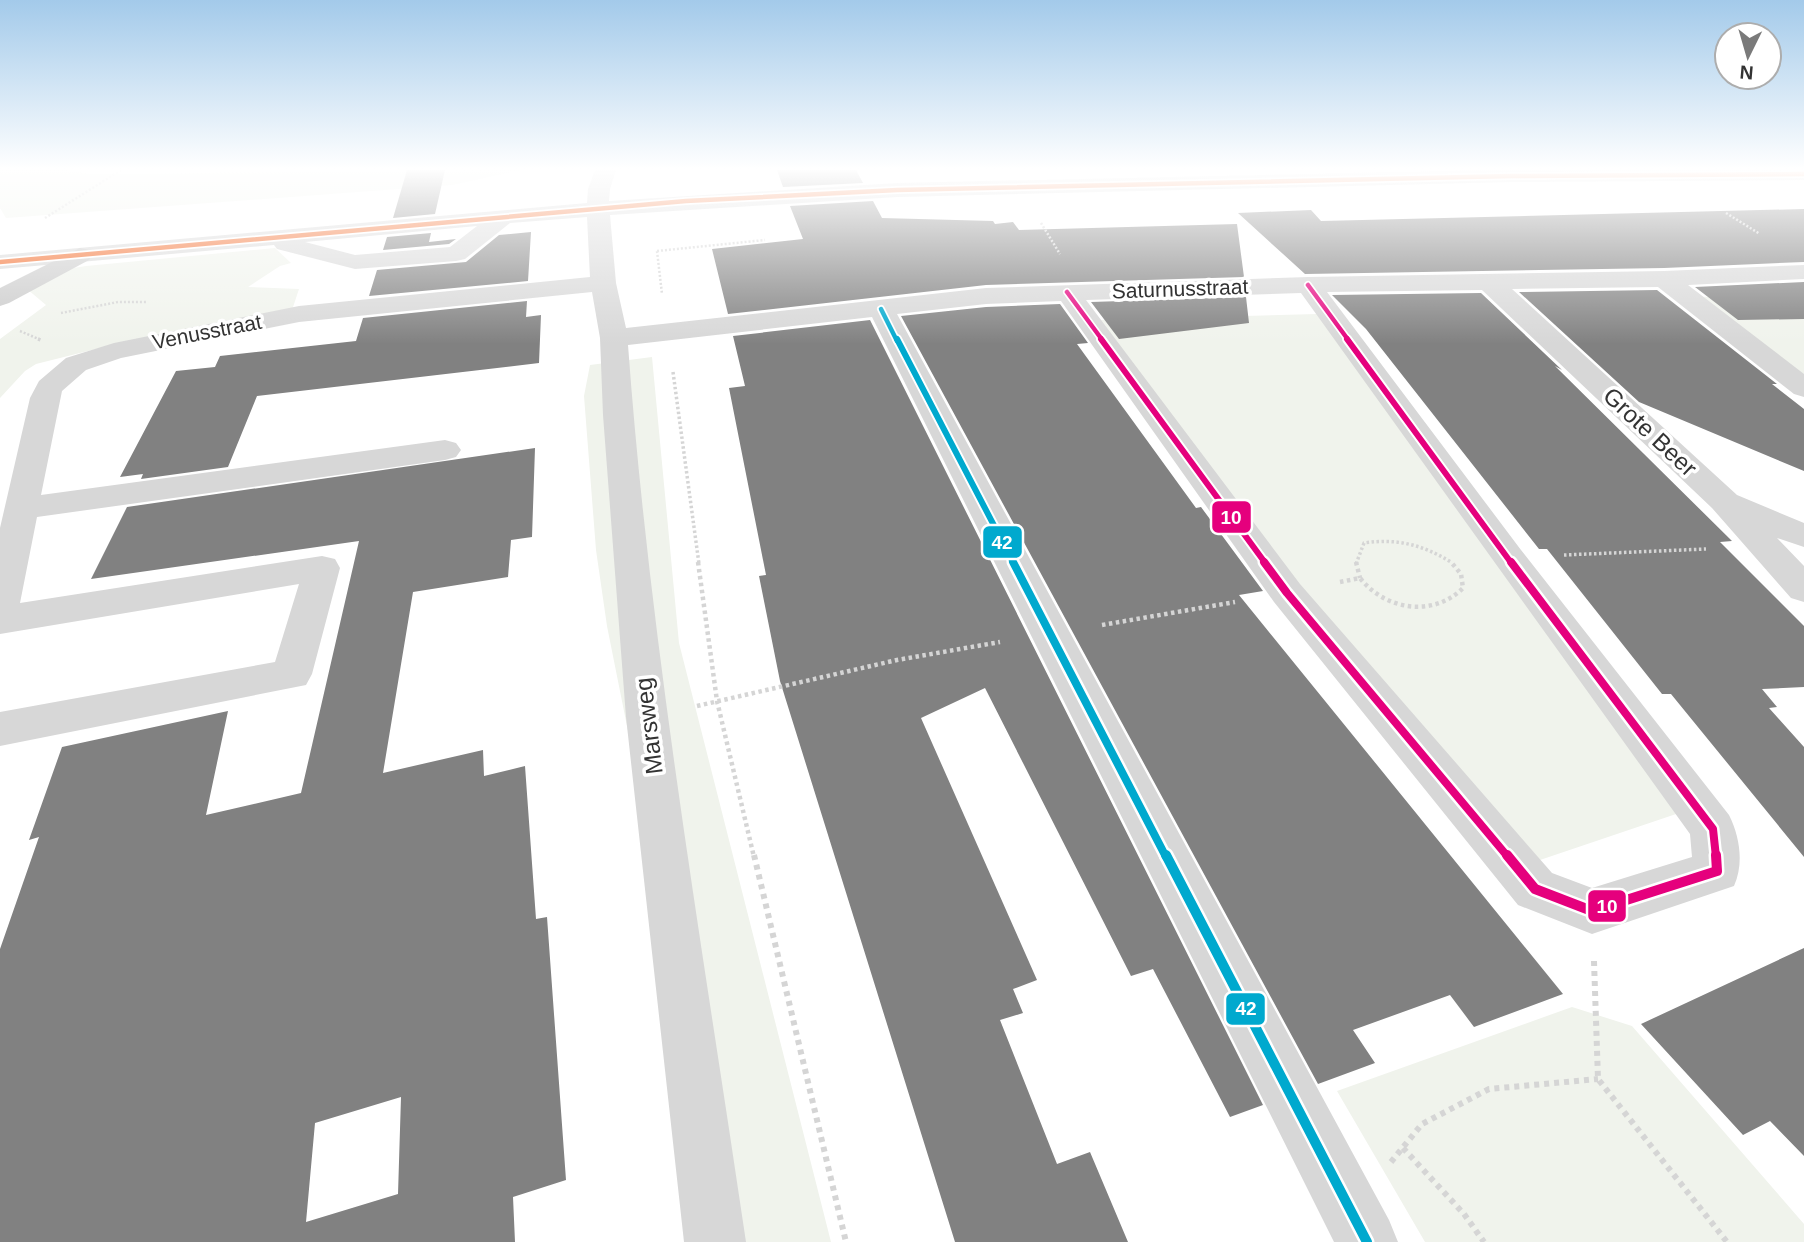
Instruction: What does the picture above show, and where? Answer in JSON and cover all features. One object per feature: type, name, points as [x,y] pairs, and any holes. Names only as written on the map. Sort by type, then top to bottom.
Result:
[{"type":"main road","points":[[0,298],[80,255]]},
{"type":"street","points":[[0,244],[169,231],[256,228]]},
{"type":"street","points":[[0,262],[80,255],[276,228]]},
{"type":"street","points":[[283,228],[284,243],[355,262],[456,254],[490,228]]},
{"type":"street","name":"Marsweg","points":[[602,228],[603,283],[614,338],[618,415],[647,717],[715,1242]]},
{"type":"street","name":"Saturnusstraat","points":[[614,338],[985,296],[1308,285],[1664,279],[1804,272]]},
{"type":"street","points":[[1664,279],[1804,388]]},
{"type":"street","name":"Grote Beer","points":[[1489,282],[1724,501],[1762,547],[1804,589]]},
{"type":"street","name":"Venusstraat","points":[[0,610],[49,387],[76,364],[94,357],[299,314],[603,283]]},
{"type":"street","points":[[1066,292],[1287,593],[1535,889],[1592,911],[1717,871],[1713,829],[1508,558],[1308,285]]},
{"type":"street","points":[[881,309],[1367,1242]]},
{"type":"street","points":[[22,508],[445,450]]},
{"type":"street","points":[[1724,501],[1804,536]]},
{"type":"street","points":[[0,620],[322,568],[292,674],[0,729]]},
{"type":"path","points":[[652,228],[718,701],[846,1242]]},
{"type":"path","points":[[1750,228],[1761,235]]},
{"type":"path","points":[[1385,539],[1408,541],[1429,548],[1451,562],[1461,574],[1463,588],[1455,600],[1420,607],[1396,603],[1364,586],[1356,567],[1356,554],[1364,543],[1385,539]]},
{"type":"path","points":[[1451,562],[1762,547]]},
{"type":"path","points":[[647,717],[897,660],[1360,578]]},
{"type":"path","points":[[1592,911],[1598,1079],[1727,1242]]},
{"type":"path","points":[[1342,1194],[1383,1172],[1422,1124],[1489,1089],[1598,1079]]},
{"type":"path","points":[[1403,1148],[1464,1214],[1484,1242]]},
{"type":"shaded area","points":[[275,248],[291,263],[280,266],[248,287],[299,289],[292,310],[120,343],[36,364],[25,371],[0,398],[0,339],[46,305],[27,289],[61,270]]},
{"type":"shaded area","points":[[1804,294],[1804,380],[1697,297]]},
{"type":"shaded area","points":[[1317,314],[1682,812],[1540,860],[1310,599],[1100,320]]},
{"type":"shaded area","points":[[652,357],[679,643],[831,1242],[730,1242],[607,626],[596,550],[584,396],[590,365]]},
{"type":"shaded area","points":[[1572,1007],[1632,1026],[1804,1224],[1804,1242],[1425,1242],[1337,1091]]},
{"type":"building","points":[[799,228],[1238,228],[1244,277],[986,285],[728,314],[712,249],[803,239]]},
{"type":"building","points":[[1254,228],[1804,228],[1804,262],[1664,268],[1305,274]]},
{"type":"building","points":[[531,232],[528,281],[369,296],[377,270],[466,262],[499,235]]},
{"type":"building","points":[[431,233],[429,242],[456,239],[449,244],[383,250],[387,237]]},
{"type":"building","points":[[1804,282],[1804,319],[1738,320],[1695,287]]},
{"type":"building","points":[[1657,290],[1777,384],[1772,384],[1804,409],[1804,471],[1639,402],[1519,292]]},
{"type":"building","points":[[1481,293],[1562,370],[1555,366],[1732,541],[1720,542],[1804,626],[1804,687],[1762,689],[1777,707],[1769,708],[1804,747],[1804,857],[1671,694],[1662,694],[1547,549],[1539,549],[1366,329],[1332,295]]},
{"type":"building","points":[[1246,297],[1249,323],[1119,339],[1091,302]]},
{"type":"building","points":[[527,301],[526,317],[541,315],[539,363],[257,396],[228,467],[141,479],[143,474],[120,477],[176,371],[215,367],[220,356],[356,341],[363,318]]},
{"type":"building","points":[[1060,304],[1088,343],[1077,344],[1196,508],[1201,507],[1263,591],[1239,595],[1563,994],[1474,1027],[1450,995],[1353,1030],[1375,1063],[1318,1084],[901,316],[986,307]]},
{"type":"building","points":[[870,320],[1263,1105],[1230,1117],[1153,969],[1131,976],[985,688],[921,718],[1037,980],[1013,989],[1023,1013],[1000,1020],[1057,1164],[1090,1152],[1128,1242],[955,1242],[780,681],[759,576],[766,575],[729,388],[745,386],[733,336]]},
{"type":"building","points":[[535,448],[532,537],[511,540],[508,577],[413,592],[383,773],[483,750],[484,776],[525,766],[536,919],[547,917],[566,1180],[513,1197],[515,1242],[0,1242],[0,949],[39,837],[29,840],[62,747],[228,711],[206,815],[301,793],[359,541],[91,579],[127,507]],"holes":[[[401,1097],[398,1194],[306,1222],[315,1123]]]},
{"type":"building","points":[[1804,948],[1804,1156],[1770,1121],[1743,1135],[1641,1024]]},
{"type":"transit line","points":[[0,262],[383,228]]},
{"type":"transit line","name":"10","points":[[1067,292],[1287,593],[1535,889],[1592,911],[1717,871],[1713,829],[1508,558],[1308,285]]},
{"type":"transit line","name":"42","points":[[881,309],[1367,1242]]}]
